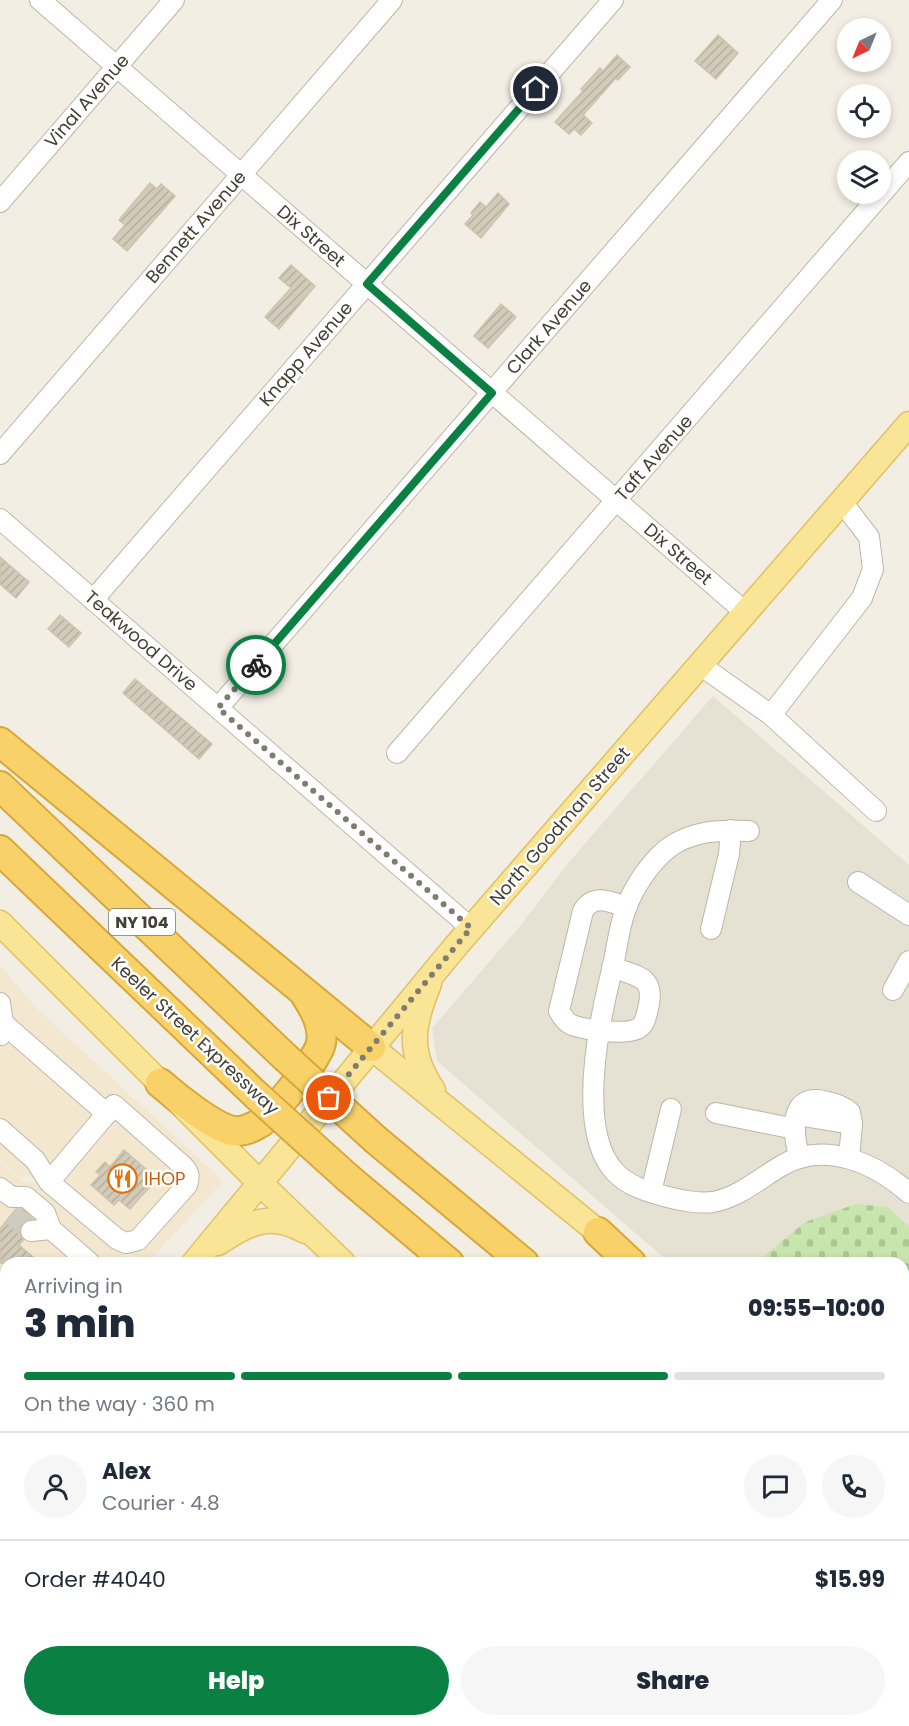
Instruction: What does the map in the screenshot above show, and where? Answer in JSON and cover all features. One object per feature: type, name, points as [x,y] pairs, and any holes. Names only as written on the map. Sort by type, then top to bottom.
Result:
[{"type":"highway","points":[[0,742],[371,1047]]},
{"type":"highway","name":"NY 104","points":[[0,786],[285,1057],[376,1140],[517,1257]]},
{"type":"highway","name":"Keeler Street Expressway","points":[[0,850],[255,1094],[348,1178],[442,1257]]},
{"type":"highway","points":[[160,1083],[189,1106],[229,1129],[243,1130],[261,1122],[311,1064],[321,1044],[321,1027],[317,1015],[306,996],[294,982]]},
{"type":"highway","points":[[598,1232],[625,1257]]},
{"type":"main road","name":"North Goodman Street","points":[[202,1257],[436,969],[909,424]]},
{"type":"main road","points":[[0,923],[337,1257]]},
{"type":"main road","points":[[436,969],[419,1015],[414,1046],[420,1067],[450,1111]]},
{"type":"main road","points":[[371,1047],[629,1257]]},
{"type":"main road","points":[[204,1257],[236,1232],[267,1220],[287,1223],[320,1241]]},
{"type":"street","name":"Dix Street","points":[[40,0],[746,613]]},
{"type":"street","name":"Vinal Avenue","points":[[0,202],[174,0]]},
{"type":"street","name":"Bennett Avenue","points":[[0,454],[392,0]]},
{"type":"street","name":"Knapp Avenue","points":[[93,600],[613,0]]},
{"type":"street","name":"Clark Avenue","points":[[218,708],[832,0]]},
{"type":"street","name":"Taft Avenue","points":[[397,753],[909,162]]},
{"type":"street","points":[[771,715],[862,597],[873,569],[869,537],[842,502]]},
{"type":"street","name":"Teakwood Drive","points":[[0,519],[471,928]]},
{"type":"street","points":[[700,665],[771,715],[876,811]]},
{"type":"street","points":[[711,929],[729,854],[740,831],[699,833],[685,838],[668,849],[645,874],[627,907],[612,967],[595,1056],[595,1115],[599,1145],[616,1173],[628,1182],[651,1192],[691,1202],[719,1200],[740,1192],[784,1164],[800,1158],[824,1156],[849,1158],[875,1168],[909,1193]]},
{"type":"street","points":[[858,882],[909,915]]},
{"type":"street","points":[[612,967],[641,978],[649,986],[651,996],[645,1021],[640,1028],[630,1031],[599,1030],[573,1025],[564,1020],[559,1011],[583,911],[588,903],[597,900],[627,907]]},
{"type":"street","points":[[893,990],[909,962]]},
{"type":"street","points":[[0,1003],[2,1030],[107,1114]]},
{"type":"street","points":[[800,1158],[795,1142],[796,1122],[800,1107],[807,1101],[820,1100],[847,1109],[851,1116],[849,1158]]},
{"type":"street","points":[[0,1129],[35,1160],[49,1182],[117,1239],[126,1243],[138,1240],[187,1185],[189,1178],[183,1166],[114,1106],[49,1182]]},
{"type":"street","points":[[651,1192],[671,1109]]},
{"type":"street","points":[[716,1113],[796,1122]]},
{"type":"street","points":[[8,1200],[26,1197],[45,1213],[51,1229],[83,1257]]},
{"type":"street","points":[[31,1231],[51,1229]]},
{"type":"shaded area","points":[[713,696],[909,865],[909,1257],[663,1257],[437,1061],[432,1028],[517,930],[569,862]]},
{"type":"shaded area","points":[[0,965],[35,1007],[223,1181],[153,1257],[133,1257],[35,1177],[19,1177],[0,1160]]},
{"type":"shaded area","points":[[0,1162],[22,1181],[37,1183],[85,1227],[126,1257],[0,1257]]},
{"type":"green space","points":[[856,1204],[888,1207],[909,1227],[909,1257],[763,1257],[805,1222]]},
{"type":"building","points":[[718,35],[738,53],[716,79],[695,61]]},
{"type":"building","points":[[617,55],[630,67],[618,80],[616,78],[583,115],[592,123],[581,135],[574,129],[569,134],[555,122],[600,68],[603,71]]},
{"type":"building","points":[[150,183],[157,189],[161,184],[175,196],[127,251],[113,239],[125,225],[119,220]]},
{"type":"building","points":[[498,193],[509,204],[481,238],[465,224],[480,202],[486,207]]},
{"type":"building","points":[[291,265],[315,286],[279,329],[265,317],[291,288],[279,278]]},
{"type":"building","points":[[501,304],[516,317],[488,348],[474,336]]},
{"type":"building","points":[[0,557],[29,582],[16,598],[0,584]]},
{"type":"building","points":[[60,615],[81,633],[69,647],[48,629]]},
{"type":"building","points":[[135,679],[212,744],[199,759],[123,693]]},
{"type":"building","name":"IHOP","points":[[124,1150],[146,1169],[143,1173],[154,1182],[130,1209],[119,1200],[114,1205],[91,1185],[100,1175],[96,1172],[105,1162],[110,1167]]},
{"type":"building","points":[[16,1209],[22,1209],[33,1219],[25,1221],[20,1226],[19,1233],[23,1240],[19,1245],[33,1257],[0,1257],[0,1229]]},
{"type":"tunnel","points":[[12,1215],[31,1231]]},
{"type":"way so far","points":[[256,665],[218,708],[471,928],[329,1098]]},
{"type":"place","name":"IHOP","points":[[123,1179]]},
{"type":"route","points":[[256,665],[492,393],[367,284],[536,89]]}]
